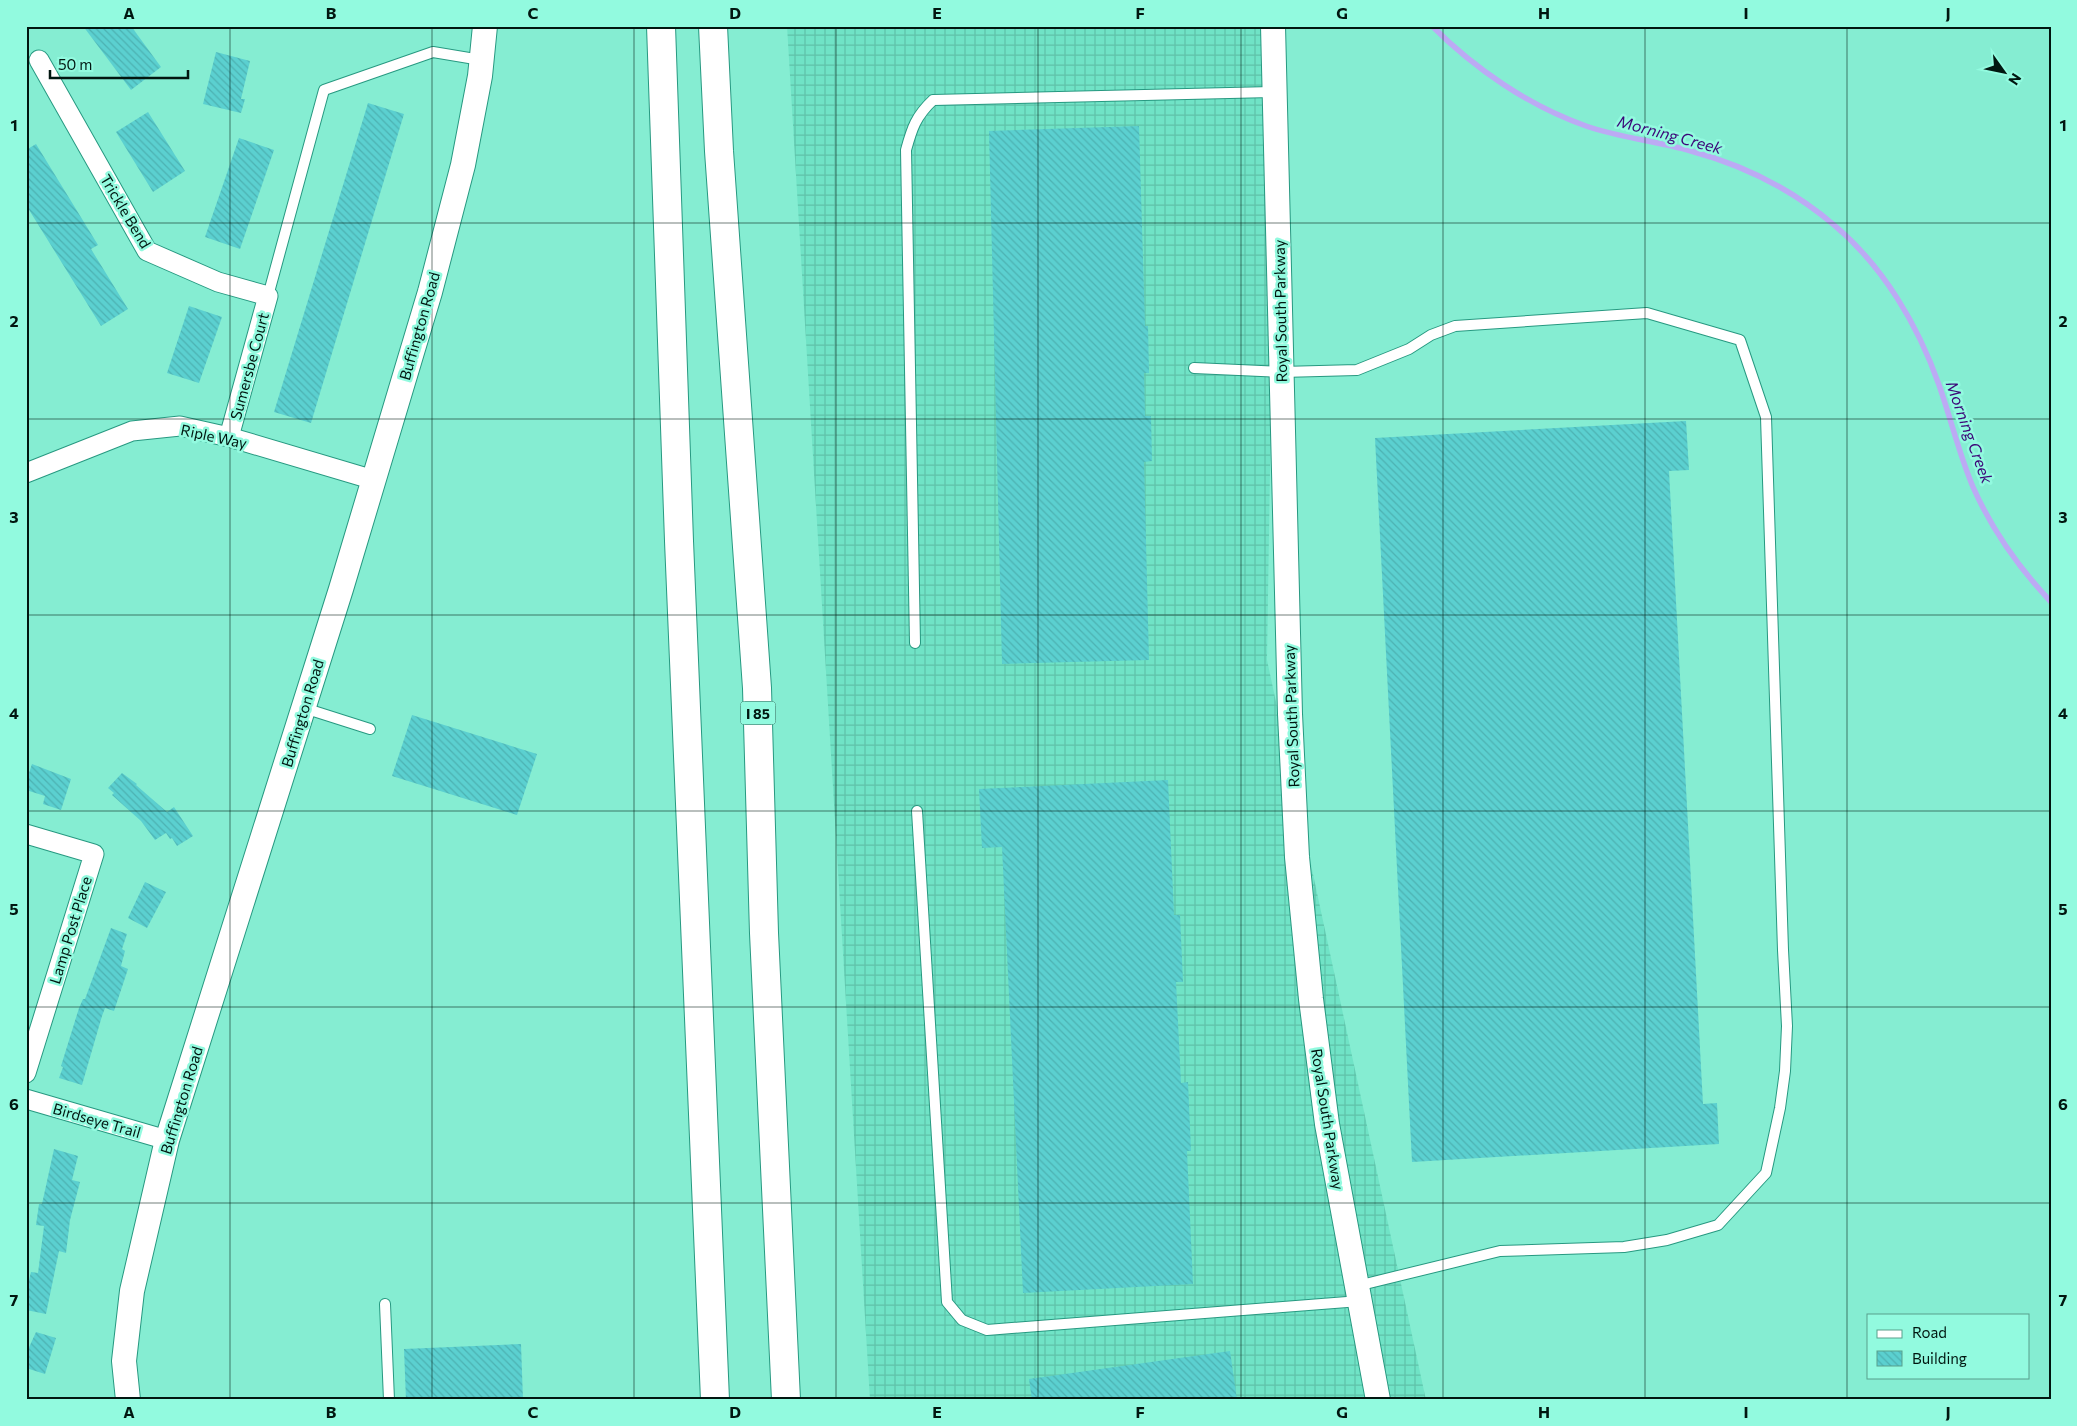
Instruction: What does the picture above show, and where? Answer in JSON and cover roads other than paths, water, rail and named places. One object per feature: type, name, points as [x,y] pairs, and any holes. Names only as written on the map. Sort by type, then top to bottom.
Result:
[{"type":"highway","points":[[661,26],[679,551],[715,1400]]},
{"type":"highway","name":"I 85","points":[[713,26],[720,161],[757,688],[764,932],[786,1400]]},
{"type":"street","name":"Buffington Road","points":[[128,1400],[124,1361],[132,1291],[168,1140],[304,708],[430,292],[463,165],[481,60],[484,26]]},
{"type":"street","name":"Royal South Parkway","points":[[1273,26],[1290,714],[1297,857],[1310,999],[1327,1124],[1378,1400]]},
{"type":"street","name":"Trickle Bend","points":[[39,60],[147,251],[218,282],[268,296]]},
{"type":"street","name":"Sumersbe Court","points":[[229,437],[268,296]]},
{"type":"street","name":"Riple Way","points":[[26,473],[132,431],[180,426],[229,437],[374,480]]},
{"type":"street","name":"Lamp Post Place","points":[[26,834],[94,854],[26,1073]]},
{"type":"street","name":"Birdseye Trail","points":[[26,1099],[168,1140]]},
{"type":"lane","points":[[268,296],[324,90],[434,52],[481,60]]},
{"type":"lane","points":[[915,643],[906,150],[912,127],[921,111],[933,100],[1275,92]]},
{"type":"lane","points":[[917,811],[946,1302],[962,1320],[987,1330],[1358,1294],[1500,1251],[1624,1247],[1667,1240],[1718,1226],[1766,1173],[1780,1108],[1787,1026],[1766,417],[1740,340],[1647,313],[1455,326],[1431,335],[1409,348],[1357,370],[1282,372],[1194,368]]},
{"type":"lane","points":[[304,708],[370,730]]},
{"type":"lane","points":[[385,1304],[389,1400]]},
{"type":"waterway","name":"Morning Creek","points":[[1432,26],[1466,57],[1504,85],[1544,108],[1586,126],[1612,134],[1691,151],[1748,171],[1802,201],[1852,241],[1897,298],[1921,340],[1939,385],[1968,475],[1980,503],[2017,562],[2051,602]]}]
